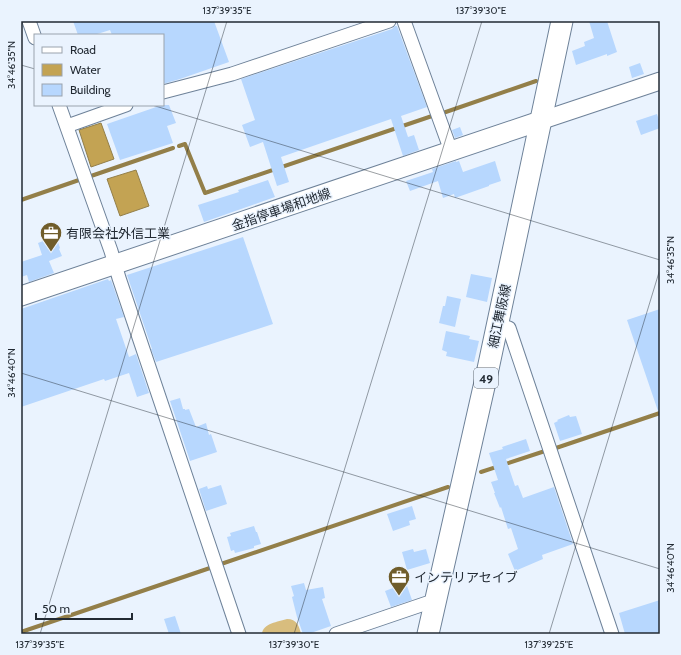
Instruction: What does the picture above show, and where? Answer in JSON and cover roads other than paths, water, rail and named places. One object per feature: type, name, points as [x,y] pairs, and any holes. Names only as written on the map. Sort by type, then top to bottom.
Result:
[{"type":"main road","name":"細江舞阪線","points":[[428,634],[497,325],[562,21]]},
{"type":"main road","name":"金指停車場和地線","points":[[21,296],[540,121]]},
{"type":"street","points":[[29,21],[34,35]]},
{"type":"street","points":[[164,92],[232,74],[389,21]]},
{"type":"street","points":[[404,21],[451,151]]},
{"type":"street","points":[[540,121],[660,81]]},
{"type":"street","points":[[59,106],[111,251],[239,634]]},
{"type":"street","points":[[67,126],[123,106]]},
{"type":"street","points":[[497,325],[510,328],[612,634]]},
{"type":"street","points":[[336,634],[427,603],[435,605]]},
{"type":"water","points":[[101,123],[114,159],[91,167],[79,130]]},
{"type":"water","points":[[136,170],[149,206],[120,216],[107,179]]},
{"type":"waterway","points":[[440,114],[536,81]]},
{"type":"waterway","points":[[179,146],[185,144],[205,193],[435,115]]},
{"type":"waterway","points":[[91,176],[173,148]]},
{"type":"waterway","points":[[21,200],[79,180]]},
{"type":"waterway","points":[[556,448],[660,413]]},
{"type":"waterway","points":[[481,472],[545,451]]},
{"type":"waterway","points":[[221,564],[448,487]]},
{"type":"waterway","points":[[21,632],[210,568]]},
{"type":"place","name":"有限会社外信工業","points":[[51,252]]},
{"type":"place","name":"インテリアセイブ","points":[[399,596]]}]
